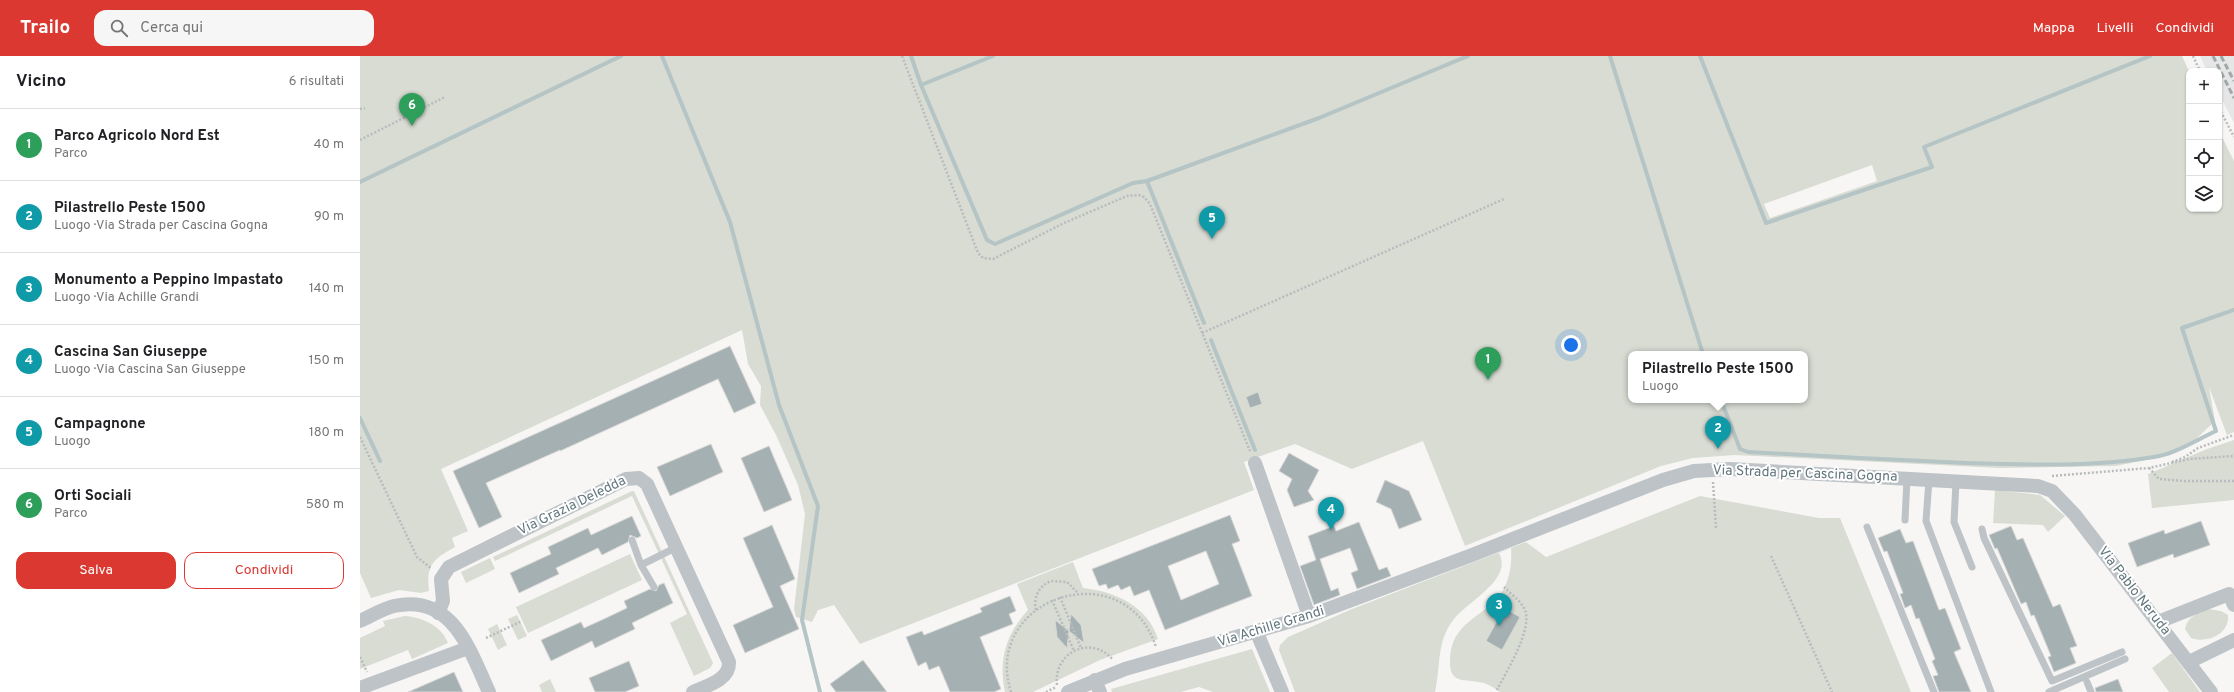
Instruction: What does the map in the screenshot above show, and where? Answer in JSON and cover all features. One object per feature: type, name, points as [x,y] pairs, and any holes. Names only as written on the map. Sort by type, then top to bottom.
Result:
[{"type":"street","points":[[1255,462],[1310,616]]},
{"type":"street","name":"Via Strada per Cascina Gogna","points":[[1472,555],[1663,480],[1694,471],[1712,470],[1822,473],[2038,486],[2048,488],[2054,493]]},
{"type":"street","name":"Via Grazia Deledda","points":[[443,575],[450,567],[631,477],[639,478],[647,484],[729,662],[728,670],[724,677],[693,692]]},
{"type":"street","name":"Via Pablo Neruda","points":[[2054,493],[2075,515],[2211,692]]},
{"type":"street","name":"Via Achille Grandi","points":[[1062,689],[1098,686],[1125,670],[1257,633],[1310,616],[1472,555]]},
{"type":"street","points":[[438,614],[443,601],[441,579],[443,575]]},
{"type":"street","points":[[2158,622],[2229,594],[2234,605]]},
{"type":"street","points":[[360,621],[389,608],[399,606],[417,606],[438,614],[456,626],[489,692]]},
{"type":"street","points":[[1257,633],[1282,692]]},
{"type":"street","points":[[2189,662],[2234,640]]},
{"type":"street","points":[[360,688],[468,648]]},
{"type":"lane","points":[[1905,520],[1906,479]]},
{"type":"lane","points":[[1928,480],[1926,521],[1991,692]]},
{"type":"lane","points":[[1956,482],[1954,522],[1972,567]]},
{"type":"lane","points":[[1867,527],[1934,692]]},
{"type":"lane","points":[[1982,529],[1984,538],[2052,681],[2122,652]]},
{"type":"lane","points":[[632,540],[641,565],[654,587]]},
{"type":"lane","points":[[641,565],[677,548]]},
{"type":"lane","points":[[2049,692],[2125,659]]},
{"type":"lane","points":[[2087,682],[2091,692]]},
{"type":"path","points":[[902,56],[980,256],[986,259],[992,259],[1064,223],[1128,196],[1139,195],[1144,197],[1150,204],[1255,462]]},
{"type":"path","points":[[2193,56],[2199,68]]},
{"type":"path","points":[[360,140],[445,97]]},
{"type":"path","points":[[360,109],[365,108]]},
{"type":"path","points":[[2222,114],[2234,137]]},
{"type":"path","points":[[1202,333],[1504,199]]},
{"type":"path","points":[[2038,486],[2048,476],[2149,468],[2185,457],[2198,448],[2234,435]]},
{"type":"path","points":[[360,437],[416,557],[424,564],[443,575]]},
{"type":"path","points":[[2164,464],[2189,459],[2234,456]]},
{"type":"path","points":[[2149,468],[2159,479],[2184,481],[2234,481]]},
{"type":"path","points":[[1712,470],[1716,528]]},
{"type":"path","points":[[1771,556],[1832,692]]},
{"type":"path","points":[[1036,610],[1035,601],[1037,593],[1048,582],[1064,581],[1072,585],[1078,593]]},
{"type":"path","points":[[1497,690],[1524,634],[1527,622],[1527,615],[1522,604],[1504,587]]},
{"type":"path","points":[[1010,692],[1007,668],[1010,647],[1022,625],[1036,610],[1060,597],[1078,593],[1103,596],[1126,606],[1144,624],[1156,650]]},
{"type":"path","points":[[1060,597],[1081,648]]},
{"type":"path","points":[[1052,600],[1074,650]]},
{"type":"path","points":[[486,638],[522,621]]},
{"type":"path","points":[[1062,689],[1059,666],[1064,658],[1074,650],[1081,648],[1098,649],[1106,653],[1115,662]]},
{"type":"shaded area","points":[[360,56],[2182,56],[2188,68],[2186,68],[2186,212],[2222,212],[2222,137],[2234,161],[2234,432],[2227,435],[2209,387],[2215,421],[2196,439],[2170,455],[2116,466],[1999,468],[1735,455],[1693,458],[1661,466],[1465,546],[1423,441],[1352,469],[1295,444],[1244,462],[1254,490],[860,644],[834,605],[818,610],[812,622],[796,617],[794,609],[805,514],[798,485],[777,437],[760,405],[761,386],[748,364],[742,330],[441,469],[468,531],[452,538],[455,547],[436,559],[430,569],[428,582],[429,591],[421,593],[399,590],[371,598],[360,573]],"holes":[[[1872,165],[1877,181],[1770,218],[1764,204]]]},
{"type":"shaded area","points":[[2200,56],[2234,56],[2234,123],[2222,100],[2222,68],[2206,68]]},
{"type":"shaded area","points":[[2234,440],[2234,500],[2152,508],[2148,474],[2207,449]]},
{"type":"shaded area","points":[[1995,490],[2040,495],[2065,516],[2048,532],[2043,525],[1993,523]]},
{"type":"shaded area","points":[[634,491],[713,663],[710,668],[694,676],[670,623],[687,614],[632,496],[495,561],[493,557]]},
{"type":"shaded area","points":[[1700,496],[1819,518],[1840,518],[1911,692],[1500,692],[1484,683],[1457,679],[1452,674],[1450,665],[1452,647],[1456,637],[1462,628],[1486,609],[1502,592],[1510,571],[1511,548],[1499,553],[1502,563],[1500,572],[1495,581],[1461,612],[1448,627],[1444,636],[1440,654],[1435,692],[1295,692],[1279,650],[1280,645],[1288,637],[1352,609],[1526,542],[1546,557]],"holes":[[[1504,609],[1502,650],[1486,641]]]},
{"type":"shaded area","points":[[630,554],[642,580],[528,633],[516,607]]},
{"type":"shaded area","points":[[490,558],[495,569],[466,583],[461,572]]},
{"type":"shaded area","points":[[1073,562],[1083,588],[1106,593],[1128,602],[1138,609],[1146,618],[1153,627],[1158,639],[1100,660],[1033,692],[1005,692],[1003,680],[1003,658],[1009,638],[1014,628],[1028,610],[1017,584]]},
{"type":"shaded area","points":[[2208,609],[2221,611],[2228,615],[2228,622],[2216,636],[2204,640],[2191,638],[2185,629],[2188,621],[2197,614]]},
{"type":"shaded area","points":[[517,615],[527,636],[518,640],[508,619]]},
{"type":"shaded area","points":[[405,616],[424,620],[436,627],[448,643],[412,659],[408,650],[360,669],[360,638],[385,626],[383,621]]},
{"type":"shaded area","points":[[497,624],[507,645],[498,650],[488,629]]},
{"type":"shaded area","points":[[1252,649],[1270,692],[1213,692],[1199,687],[1181,692],[1112,692],[1111,689]]},
{"type":"shaded area","points":[[2172,653],[2200,692],[2169,692],[2152,668]]},
{"type":"shaded area","points":[[550,679],[556,692],[542,692],[539,685]]},
{"type":"building","points":[[730,346],[756,403],[734,413],[718,379],[486,483],[502,517],[479,528],[453,471]]},
{"type":"building","points":[[1258,392],[1262,404],[1250,408],[1246,397]]},
{"type":"building","points":[[711,444],[723,472],[670,496],[657,467]]},
{"type":"building","points":[[769,446],[792,500],[764,512],[741,458]]},
{"type":"building","points":[[1289,453],[1319,470],[1308,491],[1314,500],[1294,507],[1287,490],[1292,479],[1279,471]]},
{"type":"building","points":[[1385,480],[1409,491],[1422,520],[1399,529],[1391,509],[1376,502]]},
{"type":"building","points":[[1230,515],[1240,541],[1232,544],[1252,596],[1165,630],[1149,590],[1134,596],[1130,586],[1121,590],[1118,585],[1108,589],[1106,584],[1099,586],[1092,569]],"holes":[[[1206,551],[1219,584],[1181,600],[1168,566]]]},
{"type":"building","points":[[632,516],[641,536],[637,538],[630,535],[628,542],[602,555],[598,548],[556,568],[559,574],[519,593],[510,573],[551,554],[548,547],[588,528],[591,535]]},
{"type":"building","points":[[2201,521],[2210,545],[2174,558],[2173,554],[2137,567],[2128,543],[2164,530],[2165,534]]},
{"type":"building","points":[[1359,522],[1379,570],[1387,567],[1391,576],[1357,589],[1351,573],[1358,570],[1350,548],[1320,559],[1331,591],[1338,588],[1340,595],[1314,605],[1300,566],[1316,560],[1308,536],[1334,526],[1336,531]]},
{"type":"building","points":[[772,525],[795,579],[780,586],[799,629],[745,653],[733,625],[773,607],[743,538]]},
{"type":"building","points":[[2011,526],[2017,540],[2023,538],[2053,607],[2060,604],[2077,646],[2070,648],[2076,663],[2054,672],[2048,657],[2051,656],[2034,615],[2031,616],[2026,602],[2021,604],[1997,548],[1995,549],[1989,535]]},
{"type":"building","points":[[1900,529],[1906,543],[1913,541],[1939,610],[1945,608],[1961,649],[1954,652],[1971,692],[1939,692],[1933,676],[1938,675],[1932,661],[1935,659],[1919,618],[1916,619],[1911,605],[1905,608],[1900,594],[1903,593],[1887,551],[1884,552],[1878,538]]},
{"type":"building","points":[[664,583],[673,603],[632,623],[635,629],[595,648],[592,641],[551,661],[541,640],[581,622],[584,628],[606,618],[627,608],[624,601],[650,589],[656,591],[659,585]]},
{"type":"building","points":[[1010,596],[1016,611],[1009,614],[1013,624],[980,637],[1001,689],[994,692],[950,692],[939,666],[929,670],[926,662],[918,666],[906,637],[922,631],[924,635],[982,612],[980,608]]},
{"type":"building","points":[[1504,608],[1520,617],[1502,650],[1486,641]]},
{"type":"building","points":[[1071,614],[1081,625],[1084,643],[1069,631]]},
{"type":"building","points":[[1055,620],[1069,631],[1067,648],[1057,637]]},
{"type":"building","points":[[863,660],[887,692],[836,692],[830,684]]},
{"type":"building","points":[[629,661],[639,686],[625,692],[595,692],[589,678]]},
{"type":"building","points":[[454,672],[463,692],[408,692]]},
{"type":"building","points":[[2118,679],[2123,692],[2096,692],[2095,688]]},
{"type":"waterway","points":[[360,182],[621,56]]},
{"type":"waterway","points":[[662,56],[730,222],[779,405],[818,506],[802,620],[820,692]]},
{"type":"waterway","points":[[911,56],[921,85],[987,240],[995,244],[1133,183],[1147,181],[1319,118],[1468,56]]},
{"type":"waterway","points":[[921,85],[993,56]]},
{"type":"waterway","points":[[1610,56],[1702,351]]},
{"type":"waterway","points":[[1700,56],[1766,223],[1932,167],[1924,147],[2150,56]]},
{"type":"waterway","points":[[1147,181],[1204,323]]},
{"type":"waterway","points":[[1722,403],[1740,449],[1748,452],[1939,462],[2036,465],[2084,464],[2154,457],[2178,450],[2216,431],[2182,328],[2234,310]]},
{"type":"waterway","points":[[1211,340],[1255,450]]},
{"type":"waterway","points":[[360,418],[380,461]]},
{"type":"railway","points":[[2213,56],[2234,98]]},
{"type":"railway","points":[[2221,56],[2234,81]]},
{"type":"place","name":"Orti Sociali","points":[[412,126]]},
{"type":"place","name":"Campagnone","points":[[1212,239]]},
{"type":"place","name":"Parco Agricolo Nord Est","points":[[1488,380]]},
{"type":"place","name":"Pilastrello Peste 1500","points":[[1718,449]]},
{"type":"place","name":"Cascina San Giuseppe","points":[[1331,530]]},
{"type":"place","name":"Monumento a Peppino Impastato","points":[[1499,626]]}]
